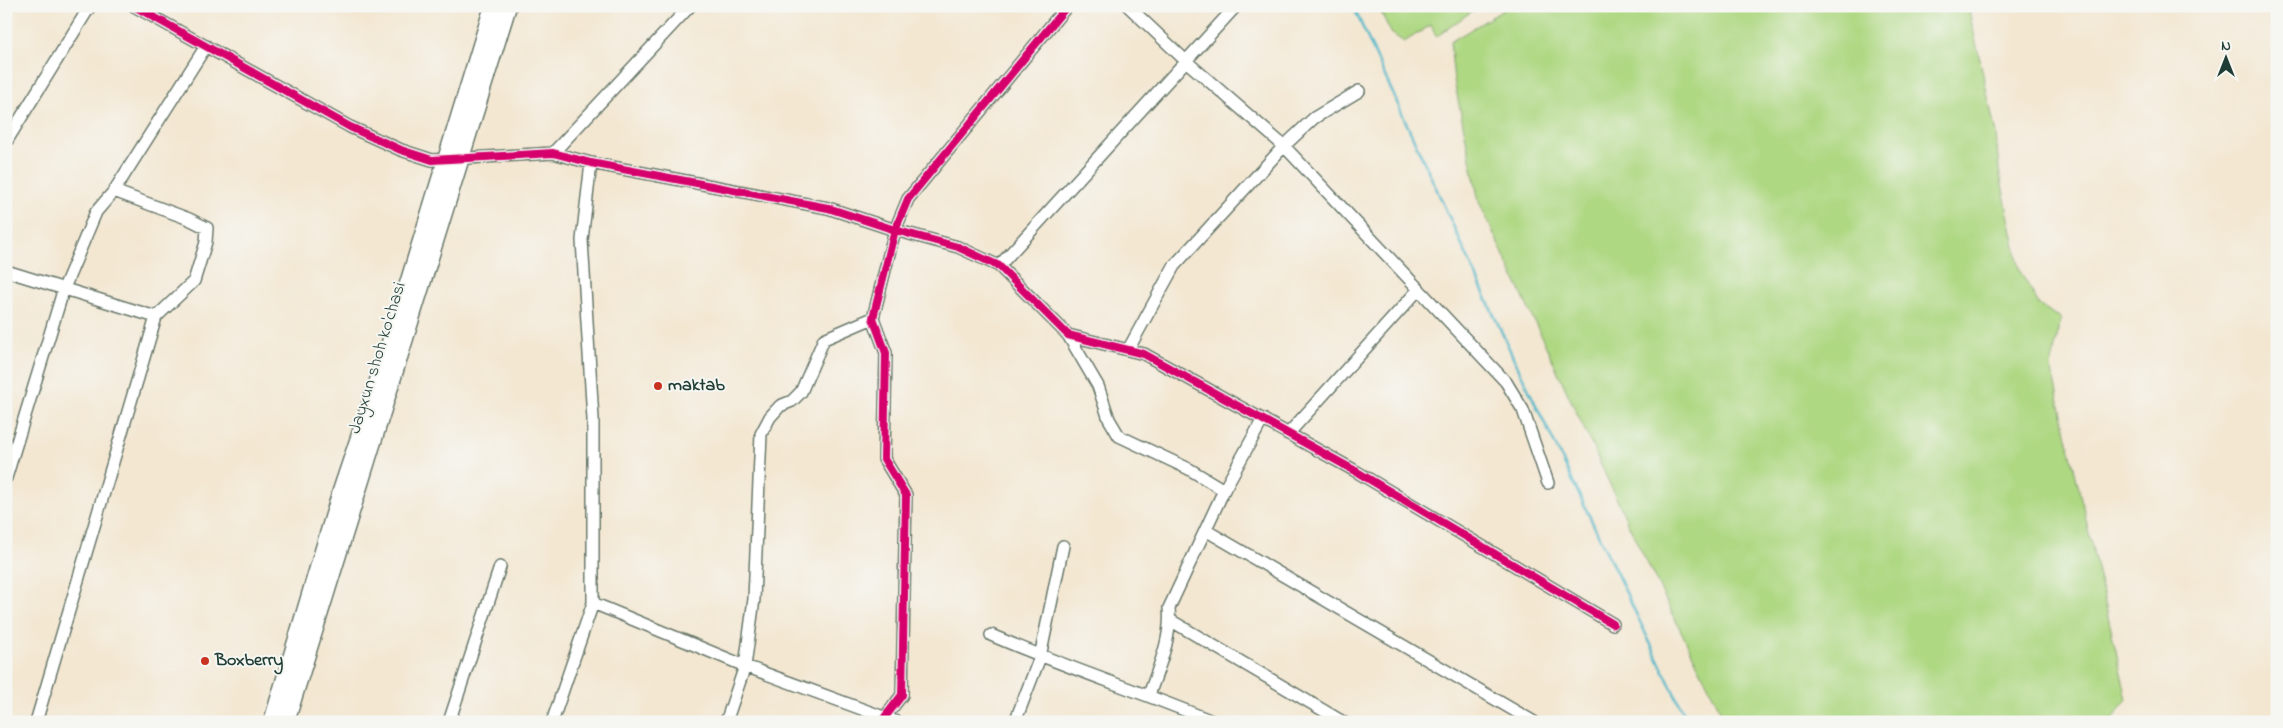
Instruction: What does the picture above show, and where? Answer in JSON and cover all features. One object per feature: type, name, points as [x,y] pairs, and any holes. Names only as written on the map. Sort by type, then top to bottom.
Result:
[{"type":"highway","name":"Jayxun shoh ko'chasi","points":[[286,722],[453,160],[493,6]]},
{"type":"highway","name":"Jayxun shoh ko'chasi","points":[[272,722],[341,491],[453,160],[508,6]]},
{"type":"street","points":[[6,142],[90,6]]},
{"type":"street","points":[[134,6],[350,127],[401,150],[432,160],[553,153],[591,163],[828,208],[896,230],[958,247],[999,266],[1068,335],[1098,386],[1108,419],[1119,436],[1188,469],[1224,490]]},
{"type":"street","points":[[553,153],[690,6]]},
{"type":"street","points":[[884,717],[902,695],[906,495],[884,459],[886,353],[873,318],[896,230],[908,199],[1067,6]]},
{"type":"street","points":[[1128,6],[1186,62],[1284,146],[1506,382],[1523,410],[1548,483]]},
{"type":"street","points":[[999,266],[1236,6]]},
{"type":"street","points":[[6,478],[64,288],[96,212],[114,191],[206,46]]},
{"type":"street","points":[[1128,350],[1174,266],[1284,146],[1314,118],[1359,91]]},
{"type":"street","points":[[552,722],[593,603],[593,419],[582,240],[591,163]]},
{"type":"street","points":[[36,722],[156,317],[194,281],[206,242],[207,228],[189,219],[114,191]]},
{"type":"street","points":[[6,270],[156,317]]},
{"type":"street","points":[[1288,434],[1419,289]]},
{"type":"street","points":[[726,722],[746,666],[754,599],[761,434],[770,417],[780,406],[792,401],[801,392],[824,339],[873,318]]},
{"type":"street","points":[[1068,335],[1144,354],[1263,419],[1613,624]]},
{"type":"street","points":[[1149,694],[1165,651],[1170,608],[1224,490],[1263,419]]},
{"type":"street","points":[[1206,531],[1534,722]]},
{"type":"street","points":[[1015,722],[1040,657],[1063,546]]},
{"type":"street","points":[[449,722],[500,567]]},
{"type":"street","points":[[593,603],[867,717],[884,717],[897,722]]},
{"type":"street","points":[[1170,620],[1343,722]]},
{"type":"street","points":[[990,635],[1040,657],[1149,694],[1214,722]]},
{"type":"green space","points":[[1378,6],[1479,6],[1436,37],[1431,25],[1404,42],[1391,33]]},
{"type":"green space","points":[[1510,6],[1968,6],[1996,134],[1999,170],[2020,271],[2040,306],[2061,318],[2051,367],[2127,699],[2110,722],[1726,722],[1631,530],[1479,202],[1454,80],[1450,42]]},
{"type":"waterway","points":[[1353,6],[1514,359],[1688,722]]},
{"type":"cycle path","points":[[134,6],[350,127],[401,150],[432,160],[553,153],[591,163],[828,208],[895,230],[958,247],[999,266],[1068,335],[1144,354],[1352,469],[1613,624]]},
{"type":"cycle path","points":[[885,717],[902,695],[906,495],[884,459],[886,353],[873,318],[895,230],[908,199],[1067,6]]},
{"type":"place","name":"maktab","points":[[658,386]]},
{"type":"place","name":"Boxberry","points":[[205,661]]}]
